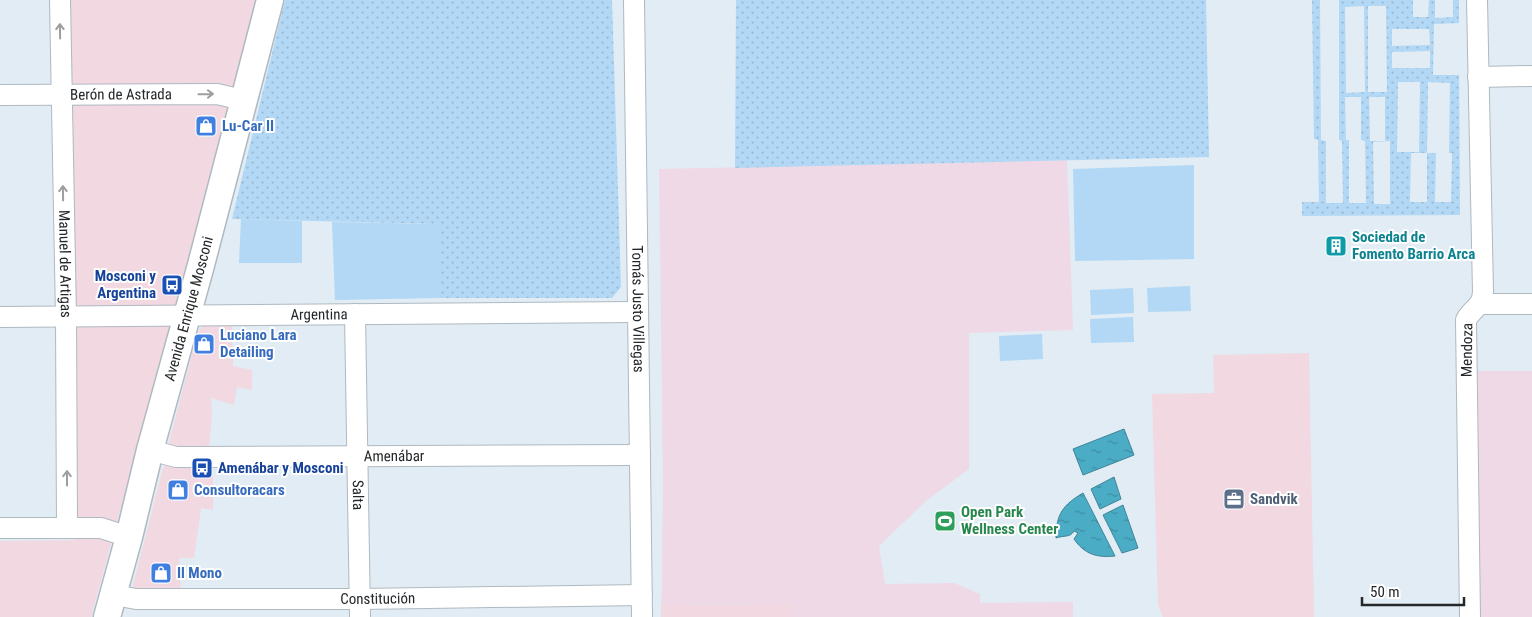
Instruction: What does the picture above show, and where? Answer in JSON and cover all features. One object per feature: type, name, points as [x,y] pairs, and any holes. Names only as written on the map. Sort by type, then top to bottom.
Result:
[{"type":"main road","name":"Avenida Enrique Mosconi","points":[[110,606],[270,0]]},
{"type":"street","name":"Manuel de Artigas","points":[[60,0],[66,317],[67,527]]},
{"type":"street","name":"Tomás Justo Villegas","points":[[634,0],[642,617]]},
{"type":"street","name":"Mendoza","points":[[1470,617],[1466,320],[1481,304],[1483,292],[1477,0]]},
{"type":"street","points":[[1478,77],[1532,76]]},
{"type":"street","name":"Berón de Astrada","points":[[0,95],[216,94],[243,100]]},
{"type":"street","points":[[1481,304],[1532,304]]},
{"type":"street","name":"Argentina","points":[[0,317],[638,312]]},
{"type":"street","name":"Salta","points":[[355,314],[360,608]]},
{"type":"street","name":"Amenábar","points":[[150,450],[176,457],[640,455]]},
{"type":"street","points":[[0,528],[102,528],[129,537]]},
{"type":"street","name":"Constitución","points":[[110,606],[136,599],[360,608],[642,595]]},
{"type":"shaded area","points":[[65,0],[260,0],[91,617],[0,617],[0,541],[74,540]]},
{"type":"shaded area","points":[[285,0],[612,0],[621,287],[612,298],[440,298],[440,224],[232,219]]},
{"type":"shaded area","points":[[736,0],[1206,0],[1209,157],[735,168]]},
{"type":"shaded area","points":[[1312,0],[1320,0],[1321,140],[1326,141],[1326,203],[1343,203],[1342,141],[1339,140],[1339,0],[1413,0],[1413,17],[1428,17],[1429,0],[1435,0],[1435,18],[1453,17],[1453,0],[1459,0],[1459,23],[1434,24],[1433,75],[1459,75],[1460,215],[1302,216],[1302,202],[1319,202],[1318,140],[1314,139]],"holes":[[[1364,6],[1365,92],[1346,93],[1345,7]],[[1368,6],[1386,6],[1387,92],[1368,92]],[[1392,29],[1429,29],[1430,45],[1392,46]],[[1430,51],[1430,68],[1392,68],[1392,52]],[[1398,82],[1420,82],[1419,152],[1397,152]],[[1428,82],[1450,83],[1449,153],[1452,153],[1451,202],[1435,202],[1436,153],[1427,153]],[[1345,97],[1361,97],[1361,140],[1365,141],[1366,203],[1349,203],[1349,140],[1346,140]],[[1369,97],[1385,97],[1385,141],[1370,141]],[[1390,141],[1390,204],[1374,204],[1373,142]],[[1411,153],[1427,153],[1427,202],[1410,202]]]},
{"type":"shaded area","points":[[1067,160],[1073,330],[969,333],[969,469],[926,501],[879,546],[885,584],[954,583],[980,594],[980,603],[1073,602],[1073,617],[791,617],[791,604],[661,605],[663,480],[659,169]]},
{"type":"shaded area","points":[[1194,165],[1194,259],[1075,261],[1073,169]]},
{"type":"shaded area","points":[[241,219],[302,221],[302,263],[239,263]]},
{"type":"shaded area","points":[[332,222],[441,224],[440,298],[335,300]]},
{"type":"shaded area","points":[[1190,286],[1191,311],[1148,312],[1147,288]]},
{"type":"shaded area","points":[[1133,288],[1134,313],[1091,315],[1090,290]]},
{"type":"shaded area","points":[[1133,317],[1134,342],[1091,343],[1090,319]]},
{"type":"shaded area","points":[[232,322],[233,366],[252,370],[252,390],[237,387],[234,405],[211,398],[212,414],[209,449],[170,447],[169,443],[197,334],[204,324]]},
{"type":"shaded area","points":[[1042,334],[1043,359],[1000,361],[999,336]]},
{"type":"shaded area","name":"Sandvik","points":[[1309,353],[1314,617],[1163,617],[1158,604],[1152,394],[1214,393],[1213,355]]},
{"type":"shaded area","points":[[1475,371],[1532,371],[1532,617],[1477,617]]},
{"type":"shaded area","points":[[213,462],[213,510],[201,508],[194,558],[179,558],[181,596],[135,590],[133,585],[163,468],[168,464]]},
{"type":"shaded area","points":[[791,604],[791,617],[661,617],[661,605]]},
{"type":"water","points":[[1124,429],[1134,455],[1083,475],[1073,449]]},
{"type":"water","points":[[1114,477],[1121,499],[1100,509],[1091,489]]},
{"type":"water","points":[[1083,493],[1115,556],[1092,554],[1082,548],[1074,539],[1078,533],[1074,531],[1069,536],[1056,538],[1057,523],[1062,511],[1070,502]]},
{"type":"water","points":[[1123,505],[1138,548],[1122,553],[1103,515]]},
{"type":"place","name":"Lu-Car II","points":[[206,126]]},
{"type":"place","name":"Sociedad de Fomento Barrio Arca","points":[[1336,246]]},
{"type":"place","name":"Mosconi y Argentina","points":[[172,285]]},
{"type":"place","name":"Luciano Lara Detailing","points":[[204,344]]},
{"type":"place","name":"Amenábar y Mosconi","points":[[202,468]]},
{"type":"place","name":"Consultoracars","points":[[178,490]]},
{"type":"place","name":"Sandvik","points":[[1234,499]]},
{"type":"place","name":"Open Park Wellness Center","points":[[945,521]]},
{"type":"place","name":"Il Mono","points":[[161,573]]}]
